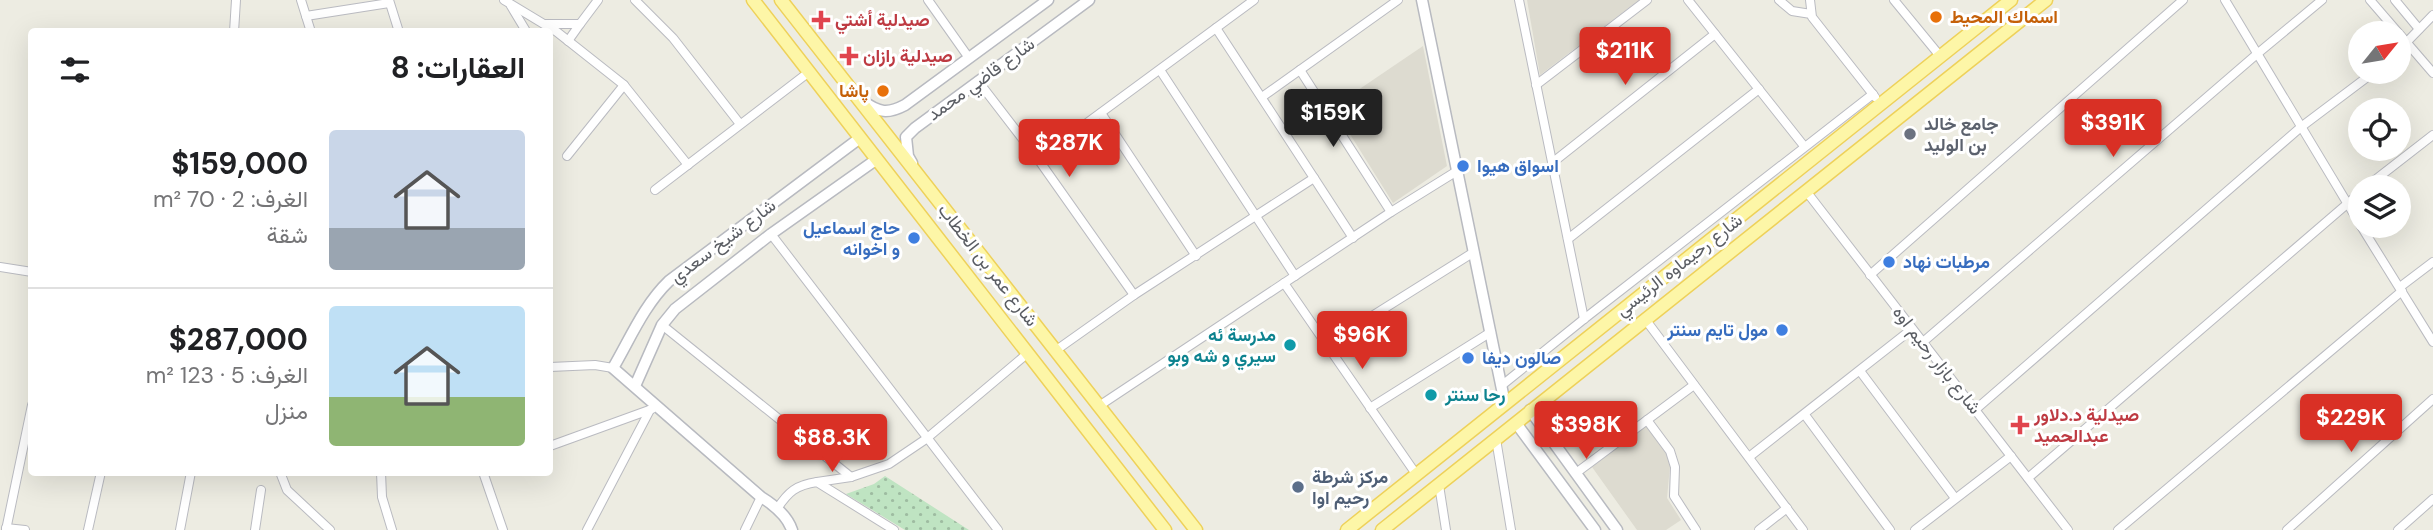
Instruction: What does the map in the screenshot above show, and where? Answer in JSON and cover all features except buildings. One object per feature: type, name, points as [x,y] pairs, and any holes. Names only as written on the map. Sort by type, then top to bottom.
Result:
[{"type":"main road","name":"شارع عمر بن الخطاب","points":[[753,0],[1165,530]]},
{"type":"main road","name":"شارع رحيماوه الرئيسي","points":[[1347,530],[1877,99],[1940,56],[2011,0]]},
{"type":"main road","name":"شارع رحيماوه الرئيسي","points":[[1382,530],[2046,0]]},
{"type":"main road","name":"شارع عمر بن الخطاب","points":[[786,2],[850,88],[1196,530]]},
{"type":"main road","points":[[982,294],[1000,280]]},
{"type":"main road","points":[[1411,479],[1401,491],[1403,497],[1419,501]]},
{"type":"main road","points":[[1143,501],[1161,486]]},
{"type":"main road","points":[[1381,503],[1394,502],[1395,520]]},
{"type":"street","points":[[234,28],[236,0]]},
{"type":"street","points":[[301,0],[310,28]]},
{"type":"street","points":[[568,41],[598,0]]},
{"type":"street","points":[[635,0],[673,38],[740,124]]},
{"type":"street","points":[[928,0],[969,58]]},
{"type":"street","name":"شارع قاضي محمد","points":[[850,88],[873,109],[892,112],[1048,0]]},
{"type":"street","name":"شارع قاضي محمد","points":[[918,175],[908,156],[906,137],[1090,0]]},
{"type":"street","points":[[1038,159],[1254,0]]},
{"type":"street","points":[[1262,97],[1398,0]]},
{"type":"street","points":[[1422,0],[1505,404]]},
{"type":"street","points":[[1519,0],[1584,318]]},
{"type":"street","points":[[1536,85],[1647,0]]},
{"type":"street","points":[[1688,0],[1804,146]]},
{"type":"street","points":[[1779,0],[1792,11],[1811,15]]},
{"type":"street","points":[[1501,386],[1804,146],[1877,99],[1811,15],[1810,0]]},
{"type":"street","points":[[1894,0],[1940,56]]},
{"type":"street","points":[[1870,275],[2183,0]]},
{"type":"street","points":[[2225,0],[2348,206]]},
{"type":"street","points":[[1923,342],[2322,0]]},
{"type":"street","points":[[2370,0],[2389,21]]},
{"type":"street","points":[[2395,0],[2419,29]]},
{"type":"street","points":[[306,16],[389,1],[398,28]]},
{"type":"street","points":[[507,3],[550,28]]},
{"type":"street","points":[[507,3],[524,28]]},
{"type":"street","points":[[2412,38],[2433,15]]},
{"type":"street","points":[[531,28],[542,22],[580,24]]},
{"type":"street","points":[[1216,28],[1353,238]]},
{"type":"street","points":[[553,30],[624,85],[688,164]]},
{"type":"street","points":[[1552,163],[1715,34]]},
{"type":"street","points":[[2412,48],[2433,73]]},
{"type":"street","points":[[1160,70],[1295,276]]},
{"type":"street","points":[[1300,70],[1391,212]]},
{"type":"street","points":[[655,190],[809,72]]},
{"type":"street","points":[[978,81],[1038,159],[1134,296]]},
{"type":"street","points":[[1975,410],[2301,127],[2358,84]]},
{"type":"street","points":[[567,156],[624,85]]},
{"type":"street","points":[[1568,239],[1759,89]]},
{"type":"street","points":[[1101,113],[1196,256]]},
{"type":"street","points":[[2381,175],[2433,135]]},
{"type":"street","name":"شارع شيخ سعدي","points":[[613,368],[645,310],[668,281],[860,138]]},
{"type":"street","name":"شارع شيخ سعدي","points":[[635,386],[662,325],[675,309],[771,234],[877,159]]},
{"type":"street","points":[[1099,407],[1457,171]]},
{"type":"street","points":[[1055,351],[1314,178]]},
{"type":"street","name":"شارع بازار رحيم اوه","points":[[1806,191],[2068,530]]},
{"type":"street","points":[[2028,478],[2346,203]]},
{"type":"street","points":[[771,234],[998,530]]},
{"type":"street","points":[[2369,238],[2433,342]]},
{"type":"street","points":[[1326,345],[1474,252]]},
{"type":"street","points":[[2118,530],[2433,262]]},
{"type":"street","points":[[0,267],[28,271]]},
{"type":"street","points":[[1284,283],[1370,408],[1411,479]]},
{"type":"street","points":[[1645,319],[1804,530]]},
{"type":"street","points":[[662,325],[851,477]]},
{"type":"street","points":[[1749,457],[1912,329]]},
{"type":"street","points":[[1370,408],[1491,332]]},
{"type":"street","points":[[778,509],[787,493],[800,485],[851,477],[889,464],[926,439],[1028,353]]},
{"type":"street","points":[[553,367],[595,365],[613,368],[635,386],[654,408],[778,509],[792,530]]},
{"type":"street","points":[[1860,371],[1955,498]]},
{"type":"street","points":[[1576,473],[1694,385]]},
{"type":"street","points":[[2287,530],[2433,400]]},
{"type":"street","points":[[553,445],[654,408]]},
{"type":"street","points":[[587,530],[654,408]]},
{"type":"street","points":[[1530,411],[1617,530]]},
{"type":"street","points":[[1805,415],[1890,530]]},
{"type":"street","points":[[25,530],[6,529],[4,511],[28,420]]},
{"type":"street","points":[[1647,421],[1670,451],[1675,467],[1674,496],[1696,530]]},
{"type":"street","points":[[1516,423],[1595,530]]},
{"type":"street","points":[[1527,436],[1540,424]]},
{"type":"street","points":[[1496,439],[1511,530]]},
{"type":"street","points":[[1915,530],[2011,456]]},
{"type":"street","points":[[88,530],[100,476]]},
{"type":"street","points":[[180,530],[190,476]]},
{"type":"street","points":[[281,476],[287,491],[330,530]]},
{"type":"street","points":[[381,476],[382,497],[392,530]]},
{"type":"street","points":[[484,476],[503,530]]},
{"type":"street","points":[[817,481],[894,530]]},
{"type":"street","points":[[1439,485],[1446,530]]},
{"type":"street","points":[[255,530],[261,490]]},
{"type":"street","points":[[745,530],[761,497]]},
{"type":"street","points":[[2398,530],[2433,499]]},
{"type":"street","points":[[1759,530],[1787,508]]},
{"type":"shaded area","points":[[1527,0],[1639,0],[1540,75]]},
{"type":"shaded area","points":[[1423,46],[1447,166],[1393,203],[1333,107]]},
{"type":"shaded area","points":[[1647,425],[1667,453],[1670,466],[1667,498],[1681,520],[1666,530],[1637,530],[1592,467]]},
{"type":"green space","points":[[885,476],[969,530],[905,530],[846,494],[874,484]]},
{"type":"place","name":"اسماك المحيط","points":[[1936,17]]},
{"type":"place","name":"صيدلية أشتي","points":[[821,20]]},
{"type":"place","name":"صيدلية رازان","points":[[849,56]]},
{"type":"place","name":"پاشا","points":[[883,91]]},
{"type":"place","name":"جامع خالد بن الوليد","points":[[1910,134]]},
{"type":"place","name":"اسواق هيوا","points":[[1463,166]]},
{"type":"place","name":"حاج اسماعيل و اخوانه","points":[[914,238]]},
{"type":"place","name":"مرطبات نهاد","points":[[1889,262]]},
{"type":"place","name":"مول تايم سنتر","points":[[1782,330]]},
{"type":"place","name":"مدرسة ئه سيري و شه وبو","points":[[1290,345]]},
{"type":"place","name":"صالون ديفا","points":[[1468,358]]},
{"type":"place","name":"رحا سنتر","points":[[1431,395]]},
{"type":"place","name":"صيدلية د.دلاور عبدالحميد","points":[[2020,425]]},
{"type":"place","name":"مركز شرطة رحيم اوا","points":[[1298,487]]}]
